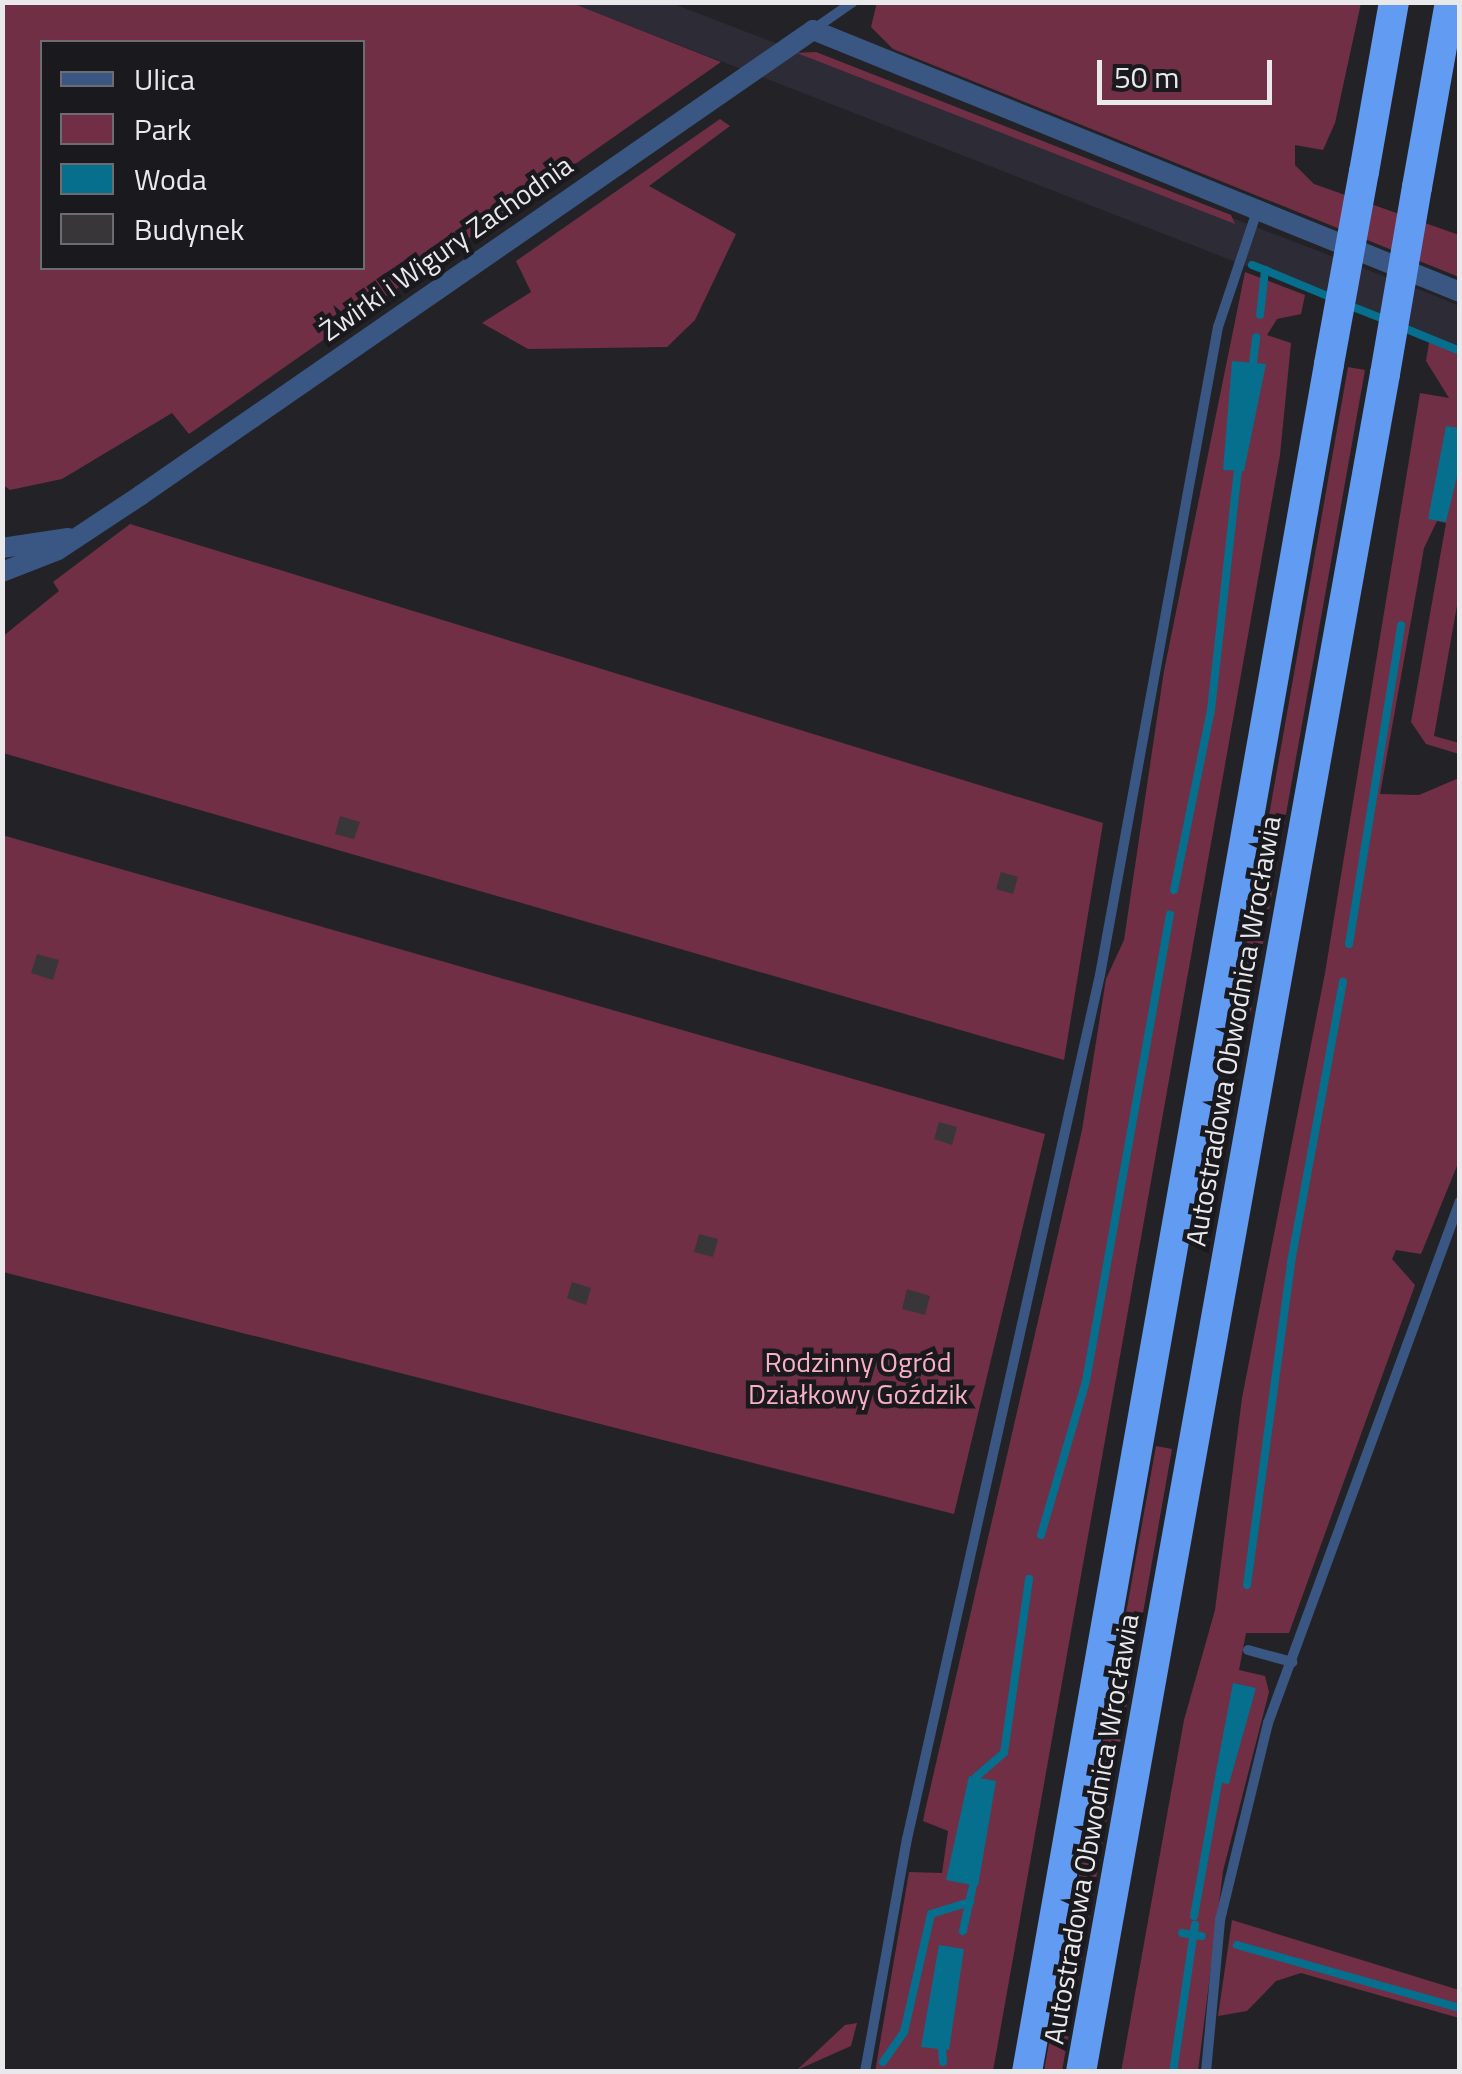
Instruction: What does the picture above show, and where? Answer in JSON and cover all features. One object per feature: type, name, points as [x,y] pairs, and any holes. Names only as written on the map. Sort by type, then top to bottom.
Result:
[{"type":"highway","name":"Autostradowa Obwodnica Wrocławia","points":[[1027,2072],[1394,2]]},
{"type":"highway","name":"Autostradowa Obwodnica Wrocławia","points":[[1081,2072],[1450,2]]},
{"type":"street","points":[[814,30],[1456,290]]},
{"type":"street","name":"Żwirki i Wigury Zachodnia","points":[[2,572],[70,537],[814,30]]},
{"type":"street","points":[[2,548],[70,537]]},
{"type":"lane","name":"Żwirki i Wigury Zachodnia","points":[[814,30],[853,2]]},
{"type":"lane","points":[[865,2072],[907,1838],[1100,976],[1218,327],[1257,211]]},
{"type":"lane","points":[[1206,2072],[1220,1920],[1251,1783],[1435,1255],[1460,1201]]},
{"type":"lane","points":[[1248,1650],[1292,1662]]},
{"type":"shaded area","points":[[572,3],[671,3],[1438,297],[1459,306],[1459,349]]},
{"type":"green space","points":[[877,2],[1361,3],[1335,123],[1323,150],[1295,145],[1295,165],[1314,184],[1459,235],[1459,277],[893,49],[871,27]]},
{"type":"green space","points":[[2,3],[572,3],[721,62],[189,434],[172,413],[62,479],[10,490],[2,484]]},
{"type":"green space","points":[[816,52],[1231,215],[1235,224],[797,53]]},
{"type":"green space","points":[[720,119],[730,126],[649,186],[736,234],[695,320],[667,347],[528,349],[482,323],[531,292],[516,261]]},
{"type":"green space","points":[[1245,272],[1305,295],[1301,314],[1277,319],[1267,335],[1291,343],[1280,455],[993,2071],[875,2072],[909,1872],[942,1873],[948,1831],[923,1821],[1082,1130],[1106,979],[1124,940],[1164,671]]},
{"type":"green space","points":[[1430,337],[1459,349],[1459,594],[1434,736],[1459,743],[1459,754],[1426,744],[1411,722],[1446,523],[1437,521],[1424,548],[1380,794],[1419,795],[1459,778],[1459,1161],[1421,1254],[1396,1250],[1392,1259],[1415,1285],[1289,1633],[1246,1633],[1239,1670],[1265,1676],[1269,1692],[1223,1871],[1198,2071],[1121,2072],[1184,1720],[1215,1610],[1242,1398],[1325,973],[1420,393],[1449,398],[1426,361]]},
{"type":"green space","points":[[1348,367],[1365,370],[1250,1016],[1234,1014]]},
{"type":"green space","points":[[130,524],[1103,823],[1064,1060],[3,753],[2,637],[59,591],[53,582]]},
{"type":"green space","name":"Rodzinny Ogród Działkowy Goździk","points":[[2,835],[1045,1134],[954,1514],[3,1272]]},
{"type":"green space","points":[[1156,1446],[1172,1449],[1062,2071],[1044,2071]]},
{"type":"green space","points":[[1232,1920],[1459,1990],[1459,2018],[1301,1973],[1276,1981],[1247,2011],[1218,2016]]},
{"type":"green space","points":[[857,2023],[851,2046],[797,2070],[845,2025]]},
{"type":"water","points":[[1232,361],[1266,364],[1244,471],[1223,470]]},
{"type":"water","points":[[1446,426],[1459,428],[1460,464],[1446,522],[1428,519]]},
{"type":"water","points":[[1233,1683],[1256,1688],[1229,1784],[1214,1782]]},
{"type":"water","points":[[969,1776],[996,1781],[978,1886],[946,1880]]},
{"type":"water","points":[[939,1945],[964,1949],[949,2050],[921,2047]]},
{"type":"building","points":[[340,816],[360,822],[354,839],[335,834]]},
{"type":"building","points":[[1001,872],[1018,877],[1013,894],[996,889]]},
{"type":"building","points":[[37,954],[59,960],[53,980],[31,973]]},
{"type":"building","points":[[939,1122],[957,1127],[952,1145],[934,1139]]},
{"type":"building","points":[[699,1234],[718,1239],[713,1257],[694,1252]]},
{"type":"building","points":[[572,1282],[591,1288],[586,1305],[567,1298]]},
{"type":"building","points":[[907,1289],[930,1296],[925,1315],[902,1309]]},
{"type":"waterway","points":[[1252,265],[1265,270],[1260,315]]},
{"type":"waterway","points":[[1265,270],[1335,299]]},
{"type":"waterway","points":[[1348,305],[1386,320]]},
{"type":"waterway","points":[[1399,326],[1460,351]]},
{"type":"waterway","points":[[1253,363],[1256,337]]},
{"type":"waterway","points":[[1174,890],[1211,710],[1238,471]]},
{"type":"waterway","points":[[1349,944],[1401,625]]},
{"type":"waterway","points":[[1041,1535],[1086,1381],[1170,914]]},
{"type":"waterway","points":[[1247,1585],[1291,1262],[1343,982]]},
{"type":"waterway","points":[[976,1777],[1004,1753],[1029,1579]]},
{"type":"waterway","points":[[1194,1916],[1218,1783]]},
{"type":"waterway","points":[[963,1931],[973,1885]]},
{"type":"waterway","points":[[883,2062],[904,2032],[931,1914],[970,1902]]},
{"type":"waterway","points":[[1173,2072],[1195,1925]]},
{"type":"waterway","points":[[1182,1933],[1202,1936]]},
{"type":"waterway","points":[[1237,1945],[1460,2008]]},
{"type":"waterway","points":[[942,2050],[943,2062]]}]
